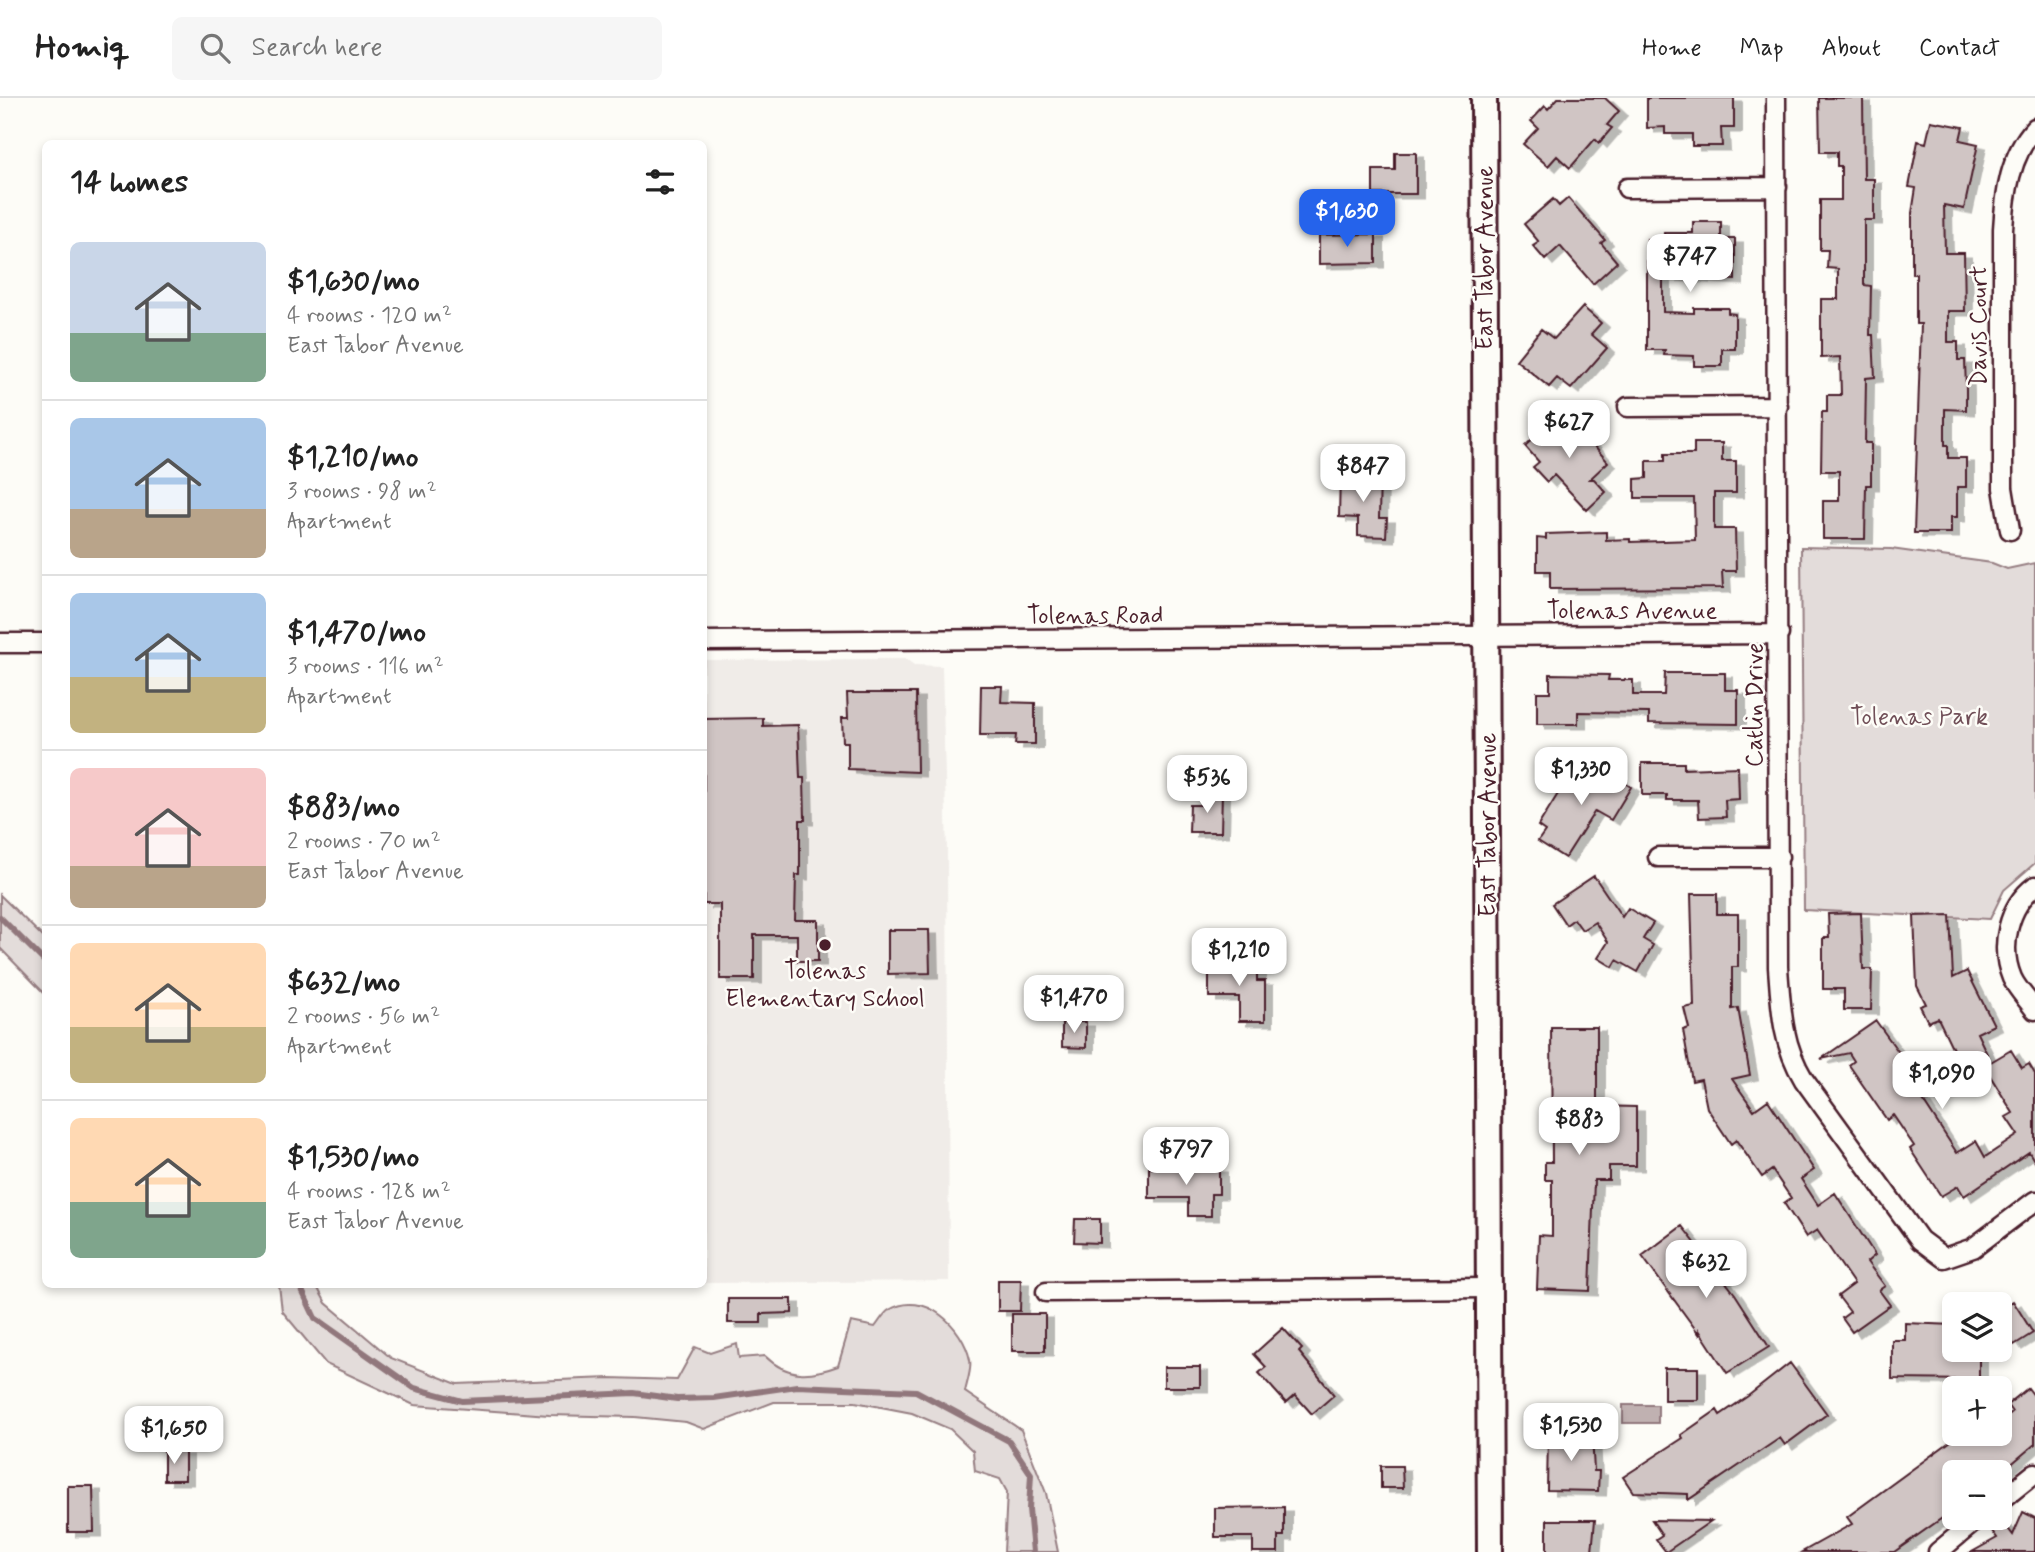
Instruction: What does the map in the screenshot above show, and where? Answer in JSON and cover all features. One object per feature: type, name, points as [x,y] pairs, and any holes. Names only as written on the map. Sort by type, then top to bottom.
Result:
[{"type":"main road","name":"East Tabor Avenue","points":[[1484,98],[1490,1552]]},
{"type":"street","name":"Catlin Drive","points":[[1776,98],[1778,967],[1783,1032],[1791,1058],[1920,1240],[1944,1258],[1973,1248],[2035,1201]]},
{"type":"street","name":"Davis Court","points":[[2010,530],[2003,488],[2005,195],[2012,167],[2035,128]]},
{"type":"street","points":[[1627,188],[1777,187]]},
{"type":"street","points":[[1628,407],[1778,406]]},
{"type":"street","name":"Tolenas Avenue","points":[[1486,634],[1779,634]]},
{"type":"street","name":"Tolenas Road","points":[[707,641],[1215,639],[1486,634]]},
{"type":"street","points":[[0,643],[42,643]]},
{"type":"street","points":[[1658,857],[1779,856]]},
{"type":"street","points":[[2035,886],[2026,893],[2009,922],[2006,949],[2012,978],[2035,1010]]},
{"type":"street","points":[[1046,1292],[1488,1288]]},
{"type":"street","points":[[2012,1491],[2035,1473]]},
{"type":"street","points":[[1938,1552],[1964,1530]]},
{"type":"shaded area","name":"Tolenas Elementary School","points":[[906,659],[914,665],[942,666],[947,852],[949,1281],[707,1283],[707,660]]},
{"type":"shaded area","points":[[1623,1405],[1658,1405],[1658,1423],[1623,1423]]},
{"type":"green space","name":"Tolenas Park","points":[[1801,547],[1891,549],[1992,563],[2007,569],[2035,563],[2035,863],[2004,890],[1990,919],[1804,910]]},
{"type":"green space","points":[[0,895],[42,936],[42,991],[0,948]]},
{"type":"green space","points":[[279,1288],[318,1288],[326,1303],[391,1358],[457,1384],[610,1378],[677,1380],[695,1347],[710,1353],[737,1344],[739,1358],[765,1356],[791,1371],[818,1372],[838,1366],[851,1322],[875,1327],[887,1311],[903,1305],[916,1304],[929,1308],[951,1324],[966,1348],[970,1371],[965,1392],[1021,1430],[1046,1493],[1058,1552],[1004,1552],[1007,1492],[1000,1479],[975,1471],[973,1451],[950,1429],[912,1413],[855,1402],[774,1402],[704,1429],[686,1422],[635,1417],[549,1415],[414,1405],[326,1364],[282,1311]]},
{"type":"building","points":[[1558,98],[1605,98],[1619,111],[1607,125],[1612,128],[1599,143],[1595,139],[1570,168],[1557,156],[1548,166],[1523,144],[1538,128],[1531,121],[1545,106],[1548,109]]},
{"type":"building","points":[[1647,98],[1734,98],[1734,128],[1721,128],[1722,146],[1692,146],[1692,134],[1665,134],[1665,127],[1647,128]]},
{"type":"building","points":[[1819,98],[1863,98],[1864,179],[1874,179],[1874,220],[1864,220],[1864,285],[1871,286],[1870,335],[1873,335],[1875,377],[1866,378],[1865,443],[1871,443],[1871,485],[1866,485],[1865,539],[1823,539],[1823,501],[1839,501],[1839,471],[1821,471],[1822,412],[1827,412],[1827,395],[1841,395],[1840,357],[1821,358],[1821,299],[1838,299],[1838,269],[1827,268],[1828,250],[1820,250],[1820,200],[1841,200],[1841,166],[1837,166],[1837,152],[1820,152]]},
{"type":"building","points":[[1931,121],[1963,127],[1960,140],[1978,144],[1964,209],[1944,205],[1945,253],[1964,253],[1965,311],[1948,311],[1948,342],[1958,342],[1958,360],[1965,360],[1966,389],[1966,410],[1945,409],[1945,445],[1948,445],[1948,458],[1966,458],[1966,487],[1957,487],[1957,517],[1951,517],[1951,533],[1914,533],[1921,324],[1916,324],[1916,274],[1912,274],[1912,213],[1916,188],[1909,187],[1918,141],[1926,143]]},
{"type":"building","points":[[1395,153],[1416,153],[1416,194],[1373,194],[1373,170],[1395,170]]},
{"type":"building","points":[[1568,198],[1605,240],[1601,243],[1617,262],[1593,284],[1560,246],[1545,260],[1533,246],[1539,242],[1524,224],[1553,199],[1559,206]]},
{"type":"building","points":[[1693,222],[1721,222],[1721,239],[1735,239],[1735,280],[1663,276],[1663,312],[1694,313],[1694,308],[1728,308],[1728,313],[1735,314],[1735,349],[1722,349],[1722,366],[1694,366],[1694,356],[1664,355],[1665,350],[1647,350],[1647,239],[1664,240],[1664,233],[1693,233]]},
{"type":"building","points":[[1376,234],[1376,263],[1319,264],[1319,235]]},
{"type":"building","points":[[1583,307],[1601,323],[1591,334],[1607,348],[1571,389],[1557,378],[1549,387],[1516,360],[1541,329],[1554,339]]},
{"type":"building","points":[[1555,418],[1562,426],[1570,419],[1608,462],[1590,479],[1594,479],[1606,492],[1587,510],[1554,475],[1547,482],[1533,467],[1539,462],[1525,446]]},
{"type":"building","points":[[1694,443],[1722,443],[1722,461],[1736,461],[1736,493],[1714,493],[1714,529],[1735,529],[1736,571],[1722,571],[1723,588],[1550,589],[1550,571],[1537,571],[1537,538],[1546,539],[1546,534],[1606,532],[1606,540],[1630,539],[1630,542],[1695,540],[1694,498],[1635,498],[1635,479],[1647,478],[1647,461],[1665,461],[1665,454],[1694,454]]},
{"type":"building","points":[[1340,475],[1380,476],[1379,518],[1387,518],[1386,537],[1358,536],[1358,518],[1339,517]]},
{"type":"building","points":[[1665,673],[1725,673],[1725,690],[1738,690],[1738,724],[1649,723],[1649,713],[1578,712],[1578,724],[1537,724],[1537,692],[1550,692],[1550,674],[1609,675],[1608,680],[1633,680],[1633,695],[1664,695]]},
{"type":"building","points":[[981,686],[1002,686],[1001,702],[1035,703],[1035,744],[1015,744],[1016,735],[980,735]]},
{"type":"building","points":[[847,693],[916,693],[917,772],[848,769],[848,742],[843,742],[842,718],[848,718]]},
{"type":"building","points":[[763,718],[763,726],[798,725],[805,820],[800,820],[800,875],[796,875],[795,920],[818,920],[818,961],[797,961],[797,935],[754,935],[754,979],[720,979],[720,904],[707,904],[707,719]]},
{"type":"building","points":[[1588,760],[1631,787],[1611,820],[1595,811],[1565,858],[1538,841],[1545,831],[1538,826],[1569,776],[1576,780]]},
{"type":"building","points":[[1642,763],[1684,763],[1684,769],[1738,767],[1739,799],[1725,800],[1726,817],[1699,818],[1698,800],[1667,800],[1667,795],[1642,795]]},
{"type":"building","points":[[1204,793],[1222,793],[1221,832],[1189,832],[1190,805],[1204,805]]},
{"type":"building","points":[[1594,876],[1622,917],[1628,908],[1653,923],[1643,939],[1653,945],[1638,972],[1617,960],[1613,967],[1598,958],[1608,942],[1595,922],[1582,930],[1574,919],[1566,925],[1552,904]]},
{"type":"building","points":[[1691,894],[1717,894],[1717,914],[1738,914],[1738,967],[1732,967],[1732,1009],[1738,1008],[1750,1075],[1732,1079],[1754,1110],[1768,1100],[1814,1170],[1801,1179],[1818,1205],[1835,1193],[1875,1255],[1867,1262],[1885,1286],[1879,1290],[1890,1305],[1852,1332],[1842,1318],[1850,1312],[1838,1296],[1854,1284],[1817,1230],[1806,1237],[1784,1203],[1791,1198],[1772,1170],[1762,1177],[1736,1140],[1731,1144],[1707,1108],[1701,1079],[1692,1081],[1683,1030],[1689,1028],[1684,1008],[1694,1006]]},
{"type":"building","points":[[1861,913],[1863,969],[1872,969],[1871,1010],[1844,1010],[1844,989],[1823,989],[1823,938],[1829,938],[1828,914]]},
{"type":"building","points":[[1950,915],[1953,978],[1967,971],[1994,1025],[1977,1033],[1987,1054],[1961,1066],[1938,1018],[1928,1022],[1920,1006],[1926,1004],[1917,986],[1914,916]]},
{"type":"building","points":[[888,930],[929,930],[930,973],[888,974]]},
{"type":"building","points":[[1209,963],[1257,963],[1257,981],[1265,981],[1265,1021],[1239,1021],[1239,997],[1209,997]]},
{"type":"building","points":[[1876,1021],[1927,1091],[1920,1096],[1957,1153],[1976,1141],[1985,1157],[2018,1135],[2006,1117],[2013,1113],[1984,1066],[2011,1050],[2022,1068],[2029,1064],[2035,1074],[2035,1162],[2029,1152],[1964,1196],[1958,1186],[1941,1196],[1910,1149],[1914,1146],[1893,1115],[1887,1120],[1849,1065],[1854,1061],[1849,1053],[1821,1059]]},
{"type":"building","points":[[1062,1022],[1086,1022],[1086,1048],[1062,1047]]},
{"type":"building","points":[[1551,1027],[1597,1027],[1597,1106],[1636,1107],[1636,1166],[1609,1166],[1609,1180],[1594,1180],[1590,1291],[1537,1289],[1539,1235],[1552,1236],[1552,1180],[1545,1180],[1545,1162],[1552,1162]]},
{"type":"building","points":[[1149,1168],[1219,1168],[1219,1194],[1211,1194],[1211,1216],[1188,1216],[1188,1198],[1149,1198]]},
{"type":"building","points":[[1075,1219],[1100,1219],[1100,1243],[1074,1242]]},
{"type":"building","points":[[1682,1226],[1735,1294],[1769,1347],[1727,1373],[1699,1330],[1699,1334],[1642,1256]]},
{"type":"building","points":[[998,1280],[1021,1280],[1020,1311],[998,1311]]},
{"type":"building","points":[[728,1299],[792,1299],[792,1313],[761,1314],[761,1323],[728,1323]]},
{"type":"building","points":[[2012,1302],[2033,1333],[2014,1345],[2012,1342]]},
{"type":"building","points":[[1012,1314],[1045,1314],[1045,1351],[1012,1351]]},
{"type":"building","points":[[1905,1323],[1942,1324],[1942,1362],[1979,1362],[1979,1376],[1942,1376],[1942,1380],[1892,1379],[1892,1340],[1905,1340]]},
{"type":"building","points":[[1283,1328],[1302,1349],[1299,1352],[1334,1395],[1312,1414],[1295,1395],[1286,1403],[1259,1373],[1266,1367],[1254,1354]]},
{"type":"building","points":[[1790,1363],[1827,1414],[1785,1445],[1780,1438],[1688,1500],[1688,1494],[1633,1492],[1623,1477],[1683,1438],[1681,1435],[1717,1410],[1720,1415],[1748,1396]]},
{"type":"building","points":[[1164,1367],[1200,1367],[1200,1387],[1164,1387]]},
{"type":"building","points":[[1664,1368],[1698,1368],[1698,1400],[1664,1400]]},
{"type":"building","points":[[2028,1388],[2035,1397],[2035,1444],[2012,1464],[2012,1460],[1942,1460],[1942,1518],[1894,1552],[1802,1552],[1852,1524],[1847,1517],[1944,1446],[2012,1446],[2012,1401]]},
{"type":"building","points":[[1548,1434],[1592,1435],[1594,1471],[1599,1471],[1598,1491],[1547,1490]]},
{"type":"building","points":[[164,1451],[185,1451],[185,1480],[164,1480]]},
{"type":"building","points":[[1381,1466],[1402,1466],[1403,1488],[1381,1488]]},
{"type":"building","points":[[68,1486],[93,1486],[94,1532],[68,1532]]},
{"type":"building","points":[[1284,1507],[1284,1536],[1278,1536],[1278,1552],[1253,1552],[1253,1537],[1215,1537],[1215,1508]]},
{"type":"building","points":[[2023,1512],[2035,1518],[2035,1552],[1972,1552],[1997,1538],[1993,1530],[2009,1530],[2013,1535]]},
{"type":"building","points":[[1547,1520],[1595,1520],[1592,1552],[1547,1552]]},
{"type":"building","points":[[1652,1520],[1711,1521],[1666,1552],[1656,1539],[1662,1535]]},
{"type":"waterway","points":[[0,917],[42,959]]},
{"type":"waterway","points":[[301,1288],[315,1318],[414,1388],[462,1401],[634,1393],[677,1399],[714,1398],[797,1386],[916,1391],[1009,1441],[1031,1474],[1029,1509],[1033,1552]]},
{"type":"place","name":"Tolenas Elementary School","points":[[825,945]]}]
